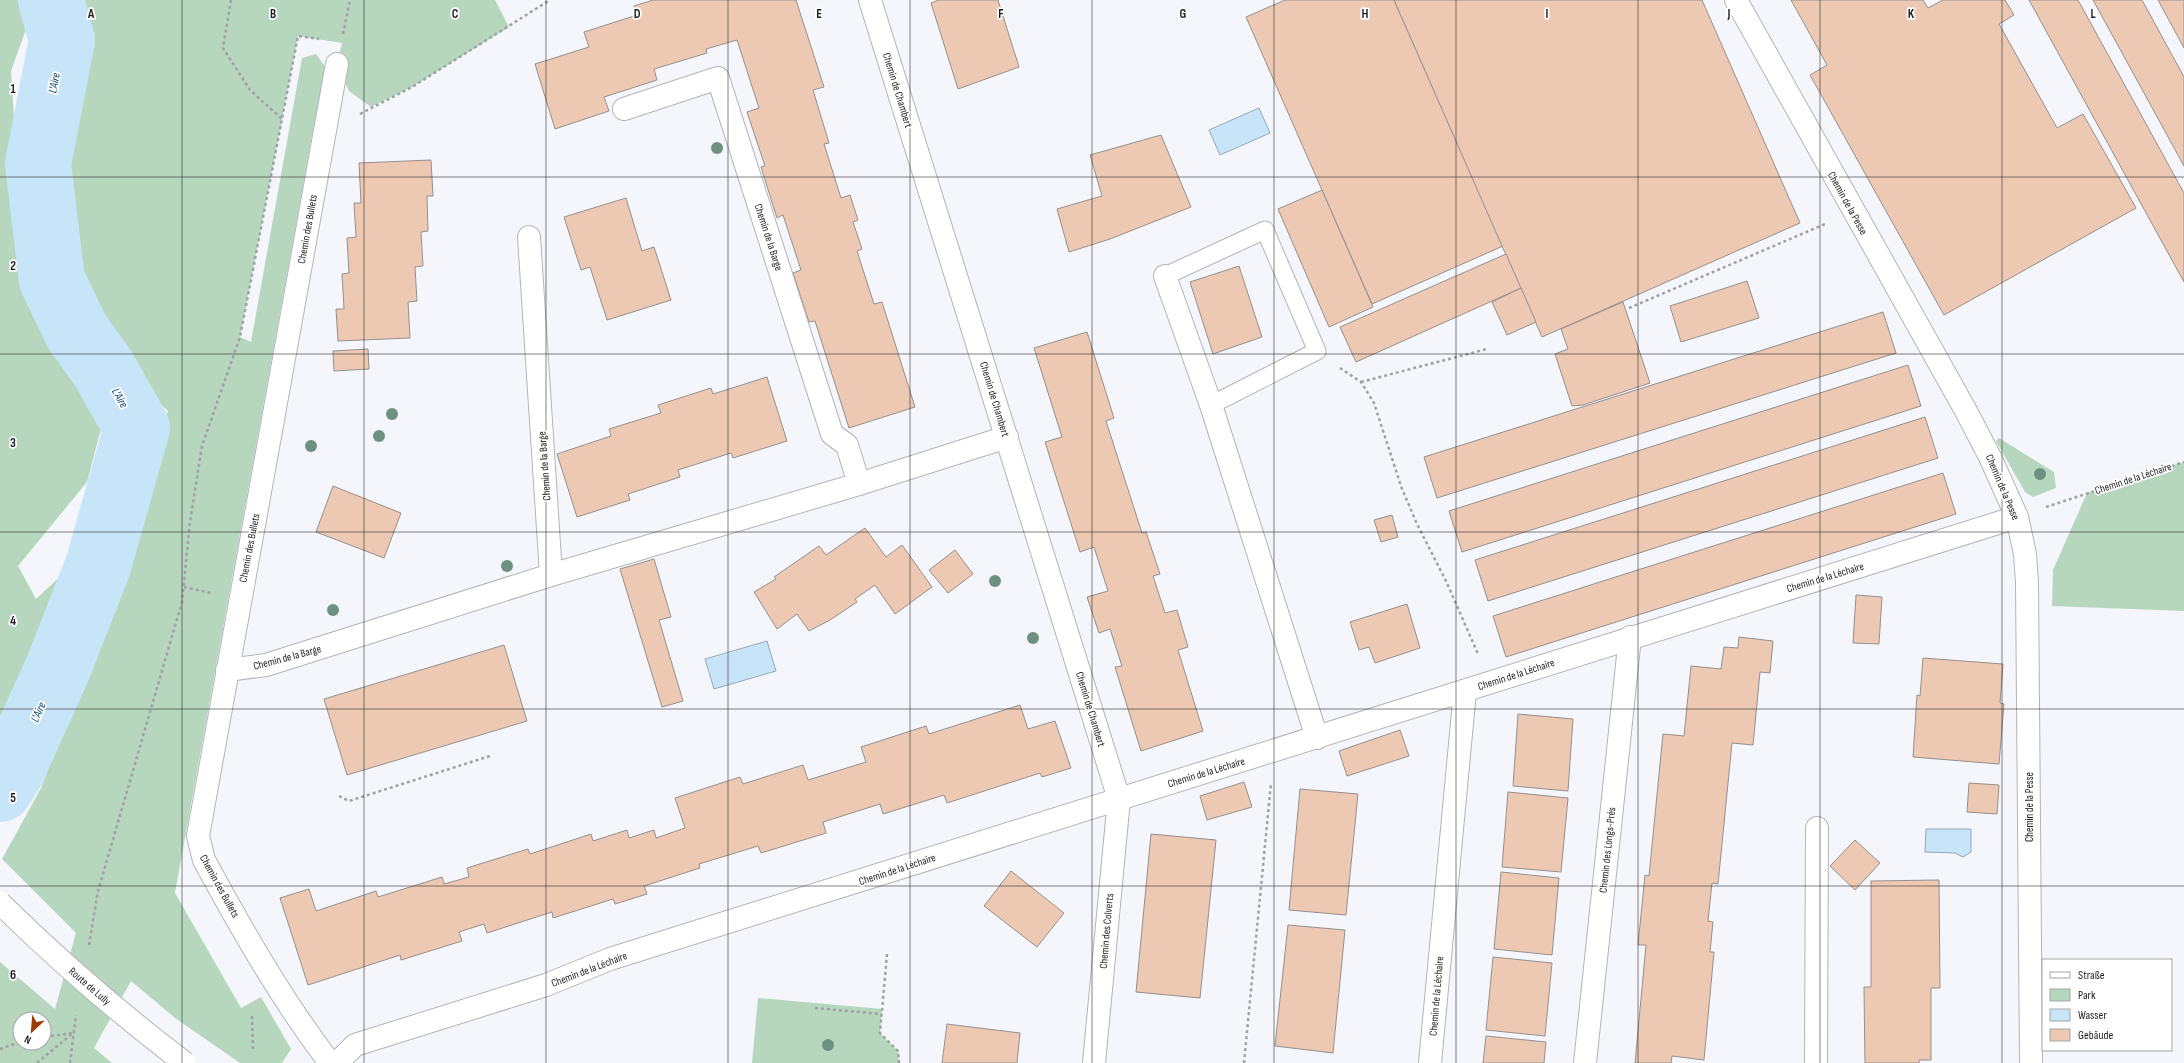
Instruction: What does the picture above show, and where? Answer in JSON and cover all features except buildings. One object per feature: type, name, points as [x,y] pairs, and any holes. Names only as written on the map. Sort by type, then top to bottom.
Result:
[{"type":"street","name":"Chemin de Chambert","points":[[870,0],[1119,799]]},
{"type":"street","name":"Chemin de la Pesse","points":[[1736,0],[1966,411],[1990,457],[2017,517],[2025,554],[2027,582],[2031,1063]]},
{"type":"street","name":"Chemin des Bullets","points":[[330,1063],[308,1034],[277,986],[211,872],[200,848],[198,836],[336,64]]},
{"type":"street","name":"Chemin de la Barge","points":[[624,109],[718,78],[832,434],[847,445],[859,484]]},
{"type":"street","name":"Chemin de la Barge","points":[[529,237],[551,575]]},
{"type":"street","points":[[1165,276],[1211,405],[1316,738]]},
{"type":"street","name":"Chemin de la Barge","points":[[227,670],[266,665],[551,575],[859,484],[1007,437]]},
{"type":"street","name":"Chemin de la Léchaire","points":[[337,1063],[355,1044],[546,985],[610,959],[1465,691],[1630,637],[2017,517]]},
{"type":"street","name":"Chemin des Longs-Prés","points":[[1585,1063],[1630,637]]},
{"type":"street","name":"Chemin de la Léchaire","points":[[1430,1063],[1465,691]]},
{"type":"street","name":"Chemin des Colverts","points":[[1094,1063],[1119,799]]},
{"type":"street","points":[[1816,828],[1816,1063]]},
{"type":"street","name":"Route de Lully","points":[[0,903],[47,949],[97,993],[185,1063]]},
{"type":"lane","points":[[1165,276],[1265,230],[1317,351],[1211,405]]},
{"type":"path","points":[[231,0],[223,48],[250,90],[282,119]]},
{"type":"path","points":[[336,64],[342,43],[350,0]]},
{"type":"path","points":[[324,134],[412,86],[550,0]]},
{"type":"path","points":[[98,891],[182,602],[190,522],[202,446],[240,337],[298,36],[342,43]]},
{"type":"path","points":[[1629,308],[1854,212]]},
{"type":"path","points":[[1361,382],[1487,349]]},
{"type":"path","points":[[1317,351],[1361,382],[1374,403],[1402,489],[1417,524],[1446,581],[1489,683]]},
{"type":"path","name":"Chemin de la Léchaire","points":[[2017,517],[2184,462]]},
{"type":"path","points":[[1244,1063],[1274,751]]},
{"type":"path","points":[[339,796],[349,801],[490,756]]},
{"type":"path","points":[[887,954],[880,1033],[898,1051],[899,1063]]},
{"type":"path","points":[[815,1008],[882,1014]]},
{"type":"path","points":[[252,1016],[253,1049]]},
{"type":"path","points":[[52,1036],[73,1033],[52,1050]]},
{"type":"path","points":[[0,1049],[12,1045]]},
{"type":"path","points":[[37,1063],[51,1051]]},
{"type":"green space","points":[[0,0],[29,0],[25,32],[11,71],[21,226],[49,323],[66,334],[76,369],[102,425],[87,482],[18,566],[36,599],[65,572],[76,590],[7,734],[0,736]]},
{"type":"green space","points":[[73,0],[495,0],[509,27],[412,87],[371,107],[349,91],[337,64],[342,43],[298,36],[240,337],[251,342],[302,58],[316,54],[326,68],[313,130],[175,893],[241,1008],[261,997],[291,1049],[282,1063],[240,1063],[175,1018],[131,981],[94,1048],[112,1063],[0,1063],[0,962],[55,1009],[76,933],[2,859],[41,788],[99,636],[130,548],[168,411],[120,370],[82,307],[63,253],[54,200],[54,149],[75,39]]},
{"type":"green space","points":[[1999,438],[2054,472],[2056,488],[2033,497],[2025,492],[1996,441]]},
{"type":"green space","points":[[2184,462],[2184,611],[2052,606],[2053,570],[2087,493]]},
{"type":"green space","points":[[758,998],[882,1009],[880,1033],[898,1051],[899,1063],[752,1063]]},
{"type":"water","points":[[1259,108],[1270,133],[1220,155],[1209,130]]},
{"type":"water","points":[[767,641],[776,671],[714,689],[705,659]]},
{"type":"water","points":[[1926,829],[1971,829],[1971,852],[1963,857],[1955,853],[1925,852]]},
{"type":"waterway","name":"L'Aire","points":[[0,789],[12,770],[58,668],[98,566],[137,428],[103,368],[77,332],[52,280],[38,164],[62,40],[51,0]]}]
